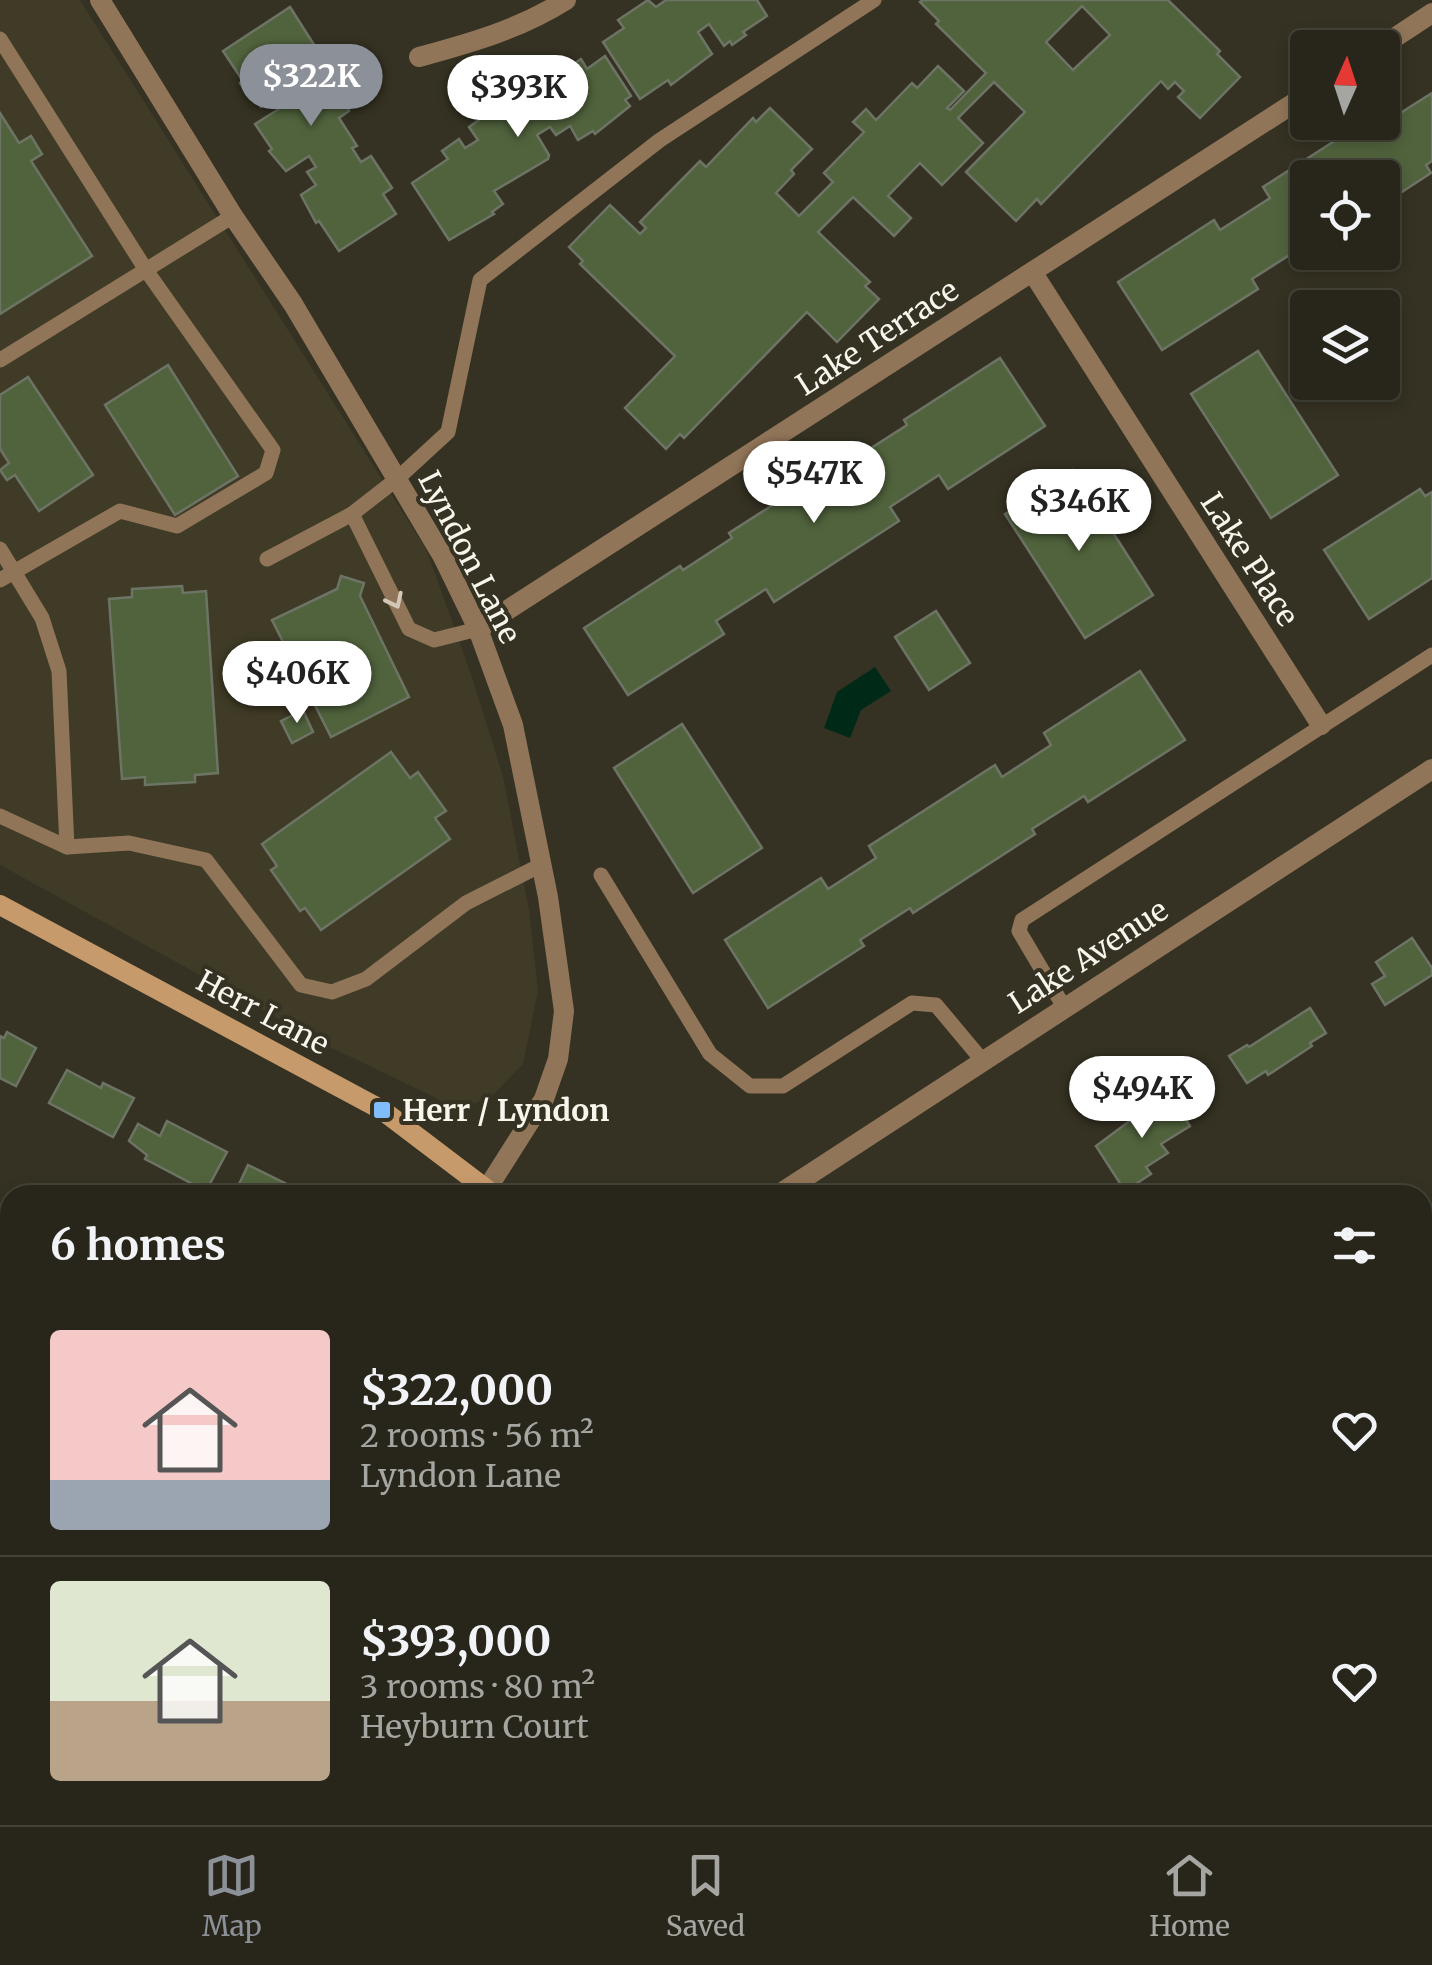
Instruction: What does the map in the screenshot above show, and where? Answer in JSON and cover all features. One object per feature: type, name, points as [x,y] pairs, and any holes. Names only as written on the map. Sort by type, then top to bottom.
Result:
[{"type":"main road","name":"Herr Lane","points":[[0,905],[382,1110],[482,1185]]},
{"type":"street","name":"Lyndon Lane","points":[[100,0],[293,304],[443,557],[478,629],[513,725],[541,864],[564,1012],[558,1059],[544,1100],[495,1185]]},
{"type":"street","points":[[419,57],[486,39],[566,0]]},
{"type":"street","points":[[1400,34],[1432,13]]},
{"type":"street","name":"Lake Terrace","points":[[478,629],[1290,106]]},
{"type":"street","name":"Lake Place","points":[[1033,273],[1321,725]]},
{"type":"street","name":"Lake Avenue","points":[[793,1185],[1432,768]]},
{"type":"lane","points":[[266,558],[352,514],[448,432],[480,280],[660,140],[874,0]]},
{"type":"lane","points":[[0,39],[146,270],[272,450],[266,473],[177,526],[120,512],[7,576]]},
{"type":"lane","points":[[0,360],[234,216]]},
{"type":"lane","points":[[352,514],[409,629],[434,640],[478,629]]},
{"type":"lane","points":[[0,550],[7,576],[42,618],[59,672],[67,846]]},
{"type":"lane","points":[[1064,1007],[1019,931],[1022,920],[1432,655]]},
{"type":"lane","points":[[0,816],[67,846],[129,843],[206,860],[301,984],[332,992],[366,978],[466,903],[541,864]]},
{"type":"lane","points":[[601,875],[710,1054],[750,1086],[783,1086],[912,1004],[936,1005],[982,1060]]},
{"type":"shaded area","points":[[0,0],[80,0],[426,549],[503,776],[529,910],[538,991],[523,1064],[491,1097],[454,1111],[0,865]]},
{"type":"shaded area","points":[[875,667],[891,691],[861,710],[850,738],[824,728],[837,692]]},
{"type":"building","points":[[648,0],[656,7],[666,0],[757,0],[767,16],[732,45],[730,41],[724,46],[709,24],[698,32],[712,54],[671,85],[668,80],[640,99],[603,42],[624,28],[618,20]]},
{"type":"building","points":[[1168,0],[1220,51],[1217,54],[1240,77],[1200,118],[1178,97],[1184,91],[1175,82],[1168,89],[1161,81],[1041,204],[1037,199],[1016,221],[966,172],[1025,112],[994,82],[958,118],[983,143],[942,185],[920,163],[888,196],[911,218],[894,236],[853,197],[818,232],[870,282],[865,286],[879,299],[837,342],[807,312],[684,438],[680,434],[666,449],[625,408],[675,356],[580,264],[583,261],[569,247],[610,205],[640,234],[646,228],[640,222],[700,161],[706,167],[753,118],[756,122],[770,108],[812,149],[776,193],[799,216],[833,182],[824,173],[864,132],[853,122],[866,109],[876,120],[912,83],[917,88],[938,66],[964,91],[947,108],[950,110],[986,73],[936,24],[939,21],[920,2]],"holes":[[[1082,6],[1110,35],[1073,70],[1046,42]]]},
{"type":"building","points":[[290,7],[325,62],[317,67],[328,85],[318,91],[327,105],[340,97],[349,111],[339,118],[357,146],[352,148],[361,162],[371,156],[392,188],[383,194],[396,214],[339,251],[319,221],[316,223],[301,195],[316,185],[307,172],[316,167],[309,156],[286,171],[269,151],[272,149],[255,124],[282,107],[276,98],[261,107],[252,93],[248,95],[223,51]]},
{"type":"building","points":[[605,56],[631,96],[625,100],[630,106],[595,134],[593,131],[578,140],[570,126],[556,135],[550,127],[537,135],[548,159],[494,191],[503,204],[494,214],[449,240],[412,183],[448,159],[442,151],[459,139],[465,148],[478,140],[469,127],[487,114],[480,103],[496,92],[501,100],[529,81],[533,87],[544,80],[539,71],[556,60],[563,71],[581,59],[587,69]]},
{"type":"building","points":[[1432,93],[1432,161],[1426,165],[1431,173],[1400,193],[1400,160],[1305,160],[1336,140],[1400,140],[1400,113]]},
{"type":"building","points":[[0,113],[19,143],[31,136],[42,154],[31,161],[92,256],[0,314]]},
{"type":"building","points":[[1290,170],[1290,255],[1252,279],[1258,289],[1162,350],[1118,282],[1214,220],[1220,230],[1270,198],[1263,187]]},
{"type":"building","points":[[1258,351],[1338,475],[1271,518],[1191,394]]},
{"type":"building","points":[[1000,358],[1045,426],[948,489],[939,475],[890,507],[899,521],[774,602],[766,589],[716,621],[724,634],[628,695],[584,628],[680,566],[683,570],[732,538],[729,533],[854,453],[857,457],[907,425],[904,420]]},
{"type":"building","points":[[168,365],[238,476],[175,515],[105,405]]},
{"type":"building","points":[[28,377],[93,475],[39,511],[15,475],[7,480],[0,470],[9,463],[0,449],[0,395]]},
{"type":"building","points":[[1073,470],[1153,595],[1085,638],[1005,514]]},
{"type":"building","points":[[1420,489],[1425,496],[1432,492],[1432,578],[1369,619],[1324,550]]},
{"type":"building","points":[[341,576],[364,583],[360,596],[409,697],[331,737],[272,620],[337,589]]},
{"type":"building","points":[[182,586],[183,593],[206,591],[218,773],[195,775],[195,782],[145,785],[145,777],[122,779],[109,599],[132,597],[132,589]]},
{"type":"building","points":[[936,611],[970,663],[929,690],[895,637]]},
{"type":"building","points":[[1140,671],[1185,740],[1088,802],[1084,796],[1032,829],[1035,834],[913,913],[910,908],[860,940],[864,946],[768,1008],[725,940],[821,878],[828,889],[876,858],[869,846],[995,765],[1002,777],[1051,745],[1044,733]]},
{"type":"building","points":[[303,710],[313,732],[292,743],[281,721]]},
{"type":"building","points":[[682,724],[762,848],[693,893],[614,768]]},
{"type":"building","points":[[391,752],[410,778],[418,772],[446,811],[435,818],[450,839],[321,930],[305,908],[300,911],[271,870],[277,866],[262,844]]},
{"type":"building","points":[[1412,938],[1432,968],[1432,975],[1385,1005],[1372,984],[1385,976],[1376,962]]},
{"type":"building","points":[[1310,1008],[1326,1033],[1268,1075],[1266,1071],[1247,1083],[1229,1056]]},
{"type":"building","points":[[7,1032],[36,1048],[16,1086],[0,1078],[0,1036],[4,1038]]},
{"type":"building","points":[[67,1070],[101,1088],[103,1083],[134,1098],[113,1137],[49,1103]]},
{"type":"building","points":[[1169,1094],[1190,1126],[1161,1144],[1168,1153],[1146,1167],[1151,1174],[1134,1185],[1121,1185],[1096,1146],[1147,1108],[1144,1103],[1156,1097],[1158,1101]]},
{"type":"building","points":[[167,1121],[227,1152],[209,1185],[195,1185],[145,1159],[147,1155],[129,1141],[138,1124],[160,1136]]},
{"type":"building","points":[[248,1165],[289,1185],[239,1185]]},
{"type":"place","name":"Herr / Lyndon","points":[[382,1110]]}]
